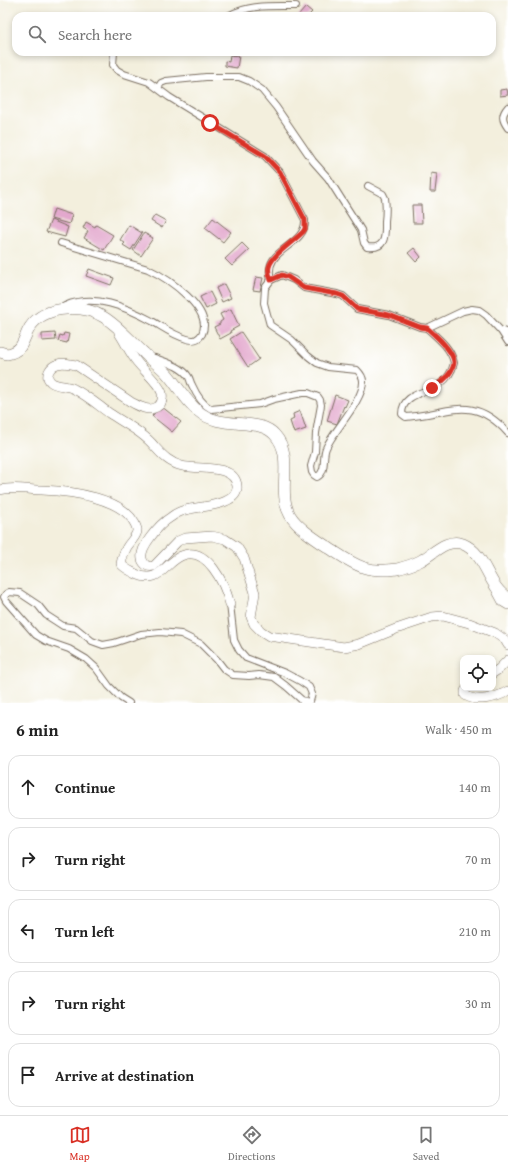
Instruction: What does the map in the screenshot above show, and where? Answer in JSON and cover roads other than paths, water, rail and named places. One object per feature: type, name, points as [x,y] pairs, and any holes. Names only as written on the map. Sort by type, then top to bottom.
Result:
[{"type":"highway","points":[[0,352],[6,354],[20,349],[31,327],[37,320],[48,313],[56,310],[75,309],[100,314],[112,322],[145,355],[155,362],[168,375],[180,392],[198,412],[219,422],[252,424],[264,427],[274,433],[280,441],[283,451],[285,468],[285,497],[289,514],[297,524],[336,553],[363,568],[384,571],[406,567],[419,562],[451,542],[462,543],[479,557],[498,591],[508,598]]},
{"type":"main road","points":[[112,322],[136,361],[159,387],[162,394],[162,401],[159,405],[153,409],[146,409],[139,406],[76,365],[66,363],[58,364],[51,368],[48,372],[50,382],[69,387],[82,394],[149,440],[160,453],[171,462],[182,466],[212,468],[228,472],[235,478],[238,486],[235,494],[230,500],[179,512],[168,519],[146,543],[142,551],[142,561],[146,565],[150,567],[154,566],[178,541],[185,538],[212,536],[225,539],[237,547],[244,558],[255,593],[251,617],[254,624],[269,636],[344,647],[352,646],[403,626],[432,617],[444,616],[469,623],[495,633],[505,640],[508,646]]},
{"type":"main road","points":[[0,490],[8,488],[21,488],[70,492],[96,498],[111,504],[127,513],[137,529],[123,554],[121,564],[123,567],[142,577],[152,577],[158,575],[180,556],[188,553],[195,554],[205,560],[217,572],[224,584],[230,604]]},
{"type":"main road","points":[[498,591],[503,602],[508,605]]},
{"type":"main road","points":[[496,672],[508,660]]},
{"type":"main road","points":[[465,691],[465,695],[468,698],[481,700],[489,699],[508,691]]},
{"type":"street","points":[[237,12],[243,9],[262,6],[296,6]]},
{"type":"street","points":[[114,56],[113,65],[116,70],[149,82],[169,97],[265,156],[280,172],[305,220],[306,225],[303,232],[273,259],[268,272],[271,280]]},
{"type":"street","points":[[158,88],[161,83],[166,80],[239,77],[262,90],[276,107],[313,162],[328,178],[360,230],[364,243],[367,247],[374,248],[379,246],[384,241],[386,235],[386,206],[383,194],[368,186]]},
{"type":"street","points":[[508,107],[502,116],[504,123],[508,128]]},
{"type":"street","points":[[56,310],[81,301],[99,301],[133,311],[174,335],[190,340],[196,340],[199,338],[203,332],[205,323],[202,314],[191,300],[158,274],[148,269],[61,243]]},
{"type":"street","points":[[145,355],[183,371],[188,376],[202,402],[211,409],[260,404],[274,398],[302,393],[308,393],[318,397],[321,405],[316,433],[315,452],[311,466],[314,476],[317,477],[321,475],[323,470],[325,449],[348,415],[362,389],[362,375],[357,370],[328,367],[317,363],[292,340],[270,325],[265,308],[265,288],[271,280],[282,275],[288,277],[304,288],[343,296],[357,309],[389,315],[416,326],[427,328],[448,349],[453,357],[454,364],[448,375],[438,385],[421,392],[407,401],[403,407],[402,414],[406,417],[450,410],[475,409],[496,422],[508,433]]},
{"type":"street","points":[[427,328],[463,311],[472,309],[479,310],[500,330],[508,342]]},
{"type":"street","points":[[500,330],[508,333]]},
{"type":"street","points":[[129,703],[121,698],[109,686],[96,668],[86,659],[69,649],[46,641],[36,635],[6,601],[4,597],[6,594],[9,592],[20,593],[38,605],[46,615],[63,626],[76,628],[92,641],[103,645],[141,634],[160,632],[181,634],[201,644],[224,669],[233,675],[259,675],[274,677],[304,703],[310,701],[312,694],[309,687],[285,673],[246,658],[239,650],[234,640],[230,604]]}]
